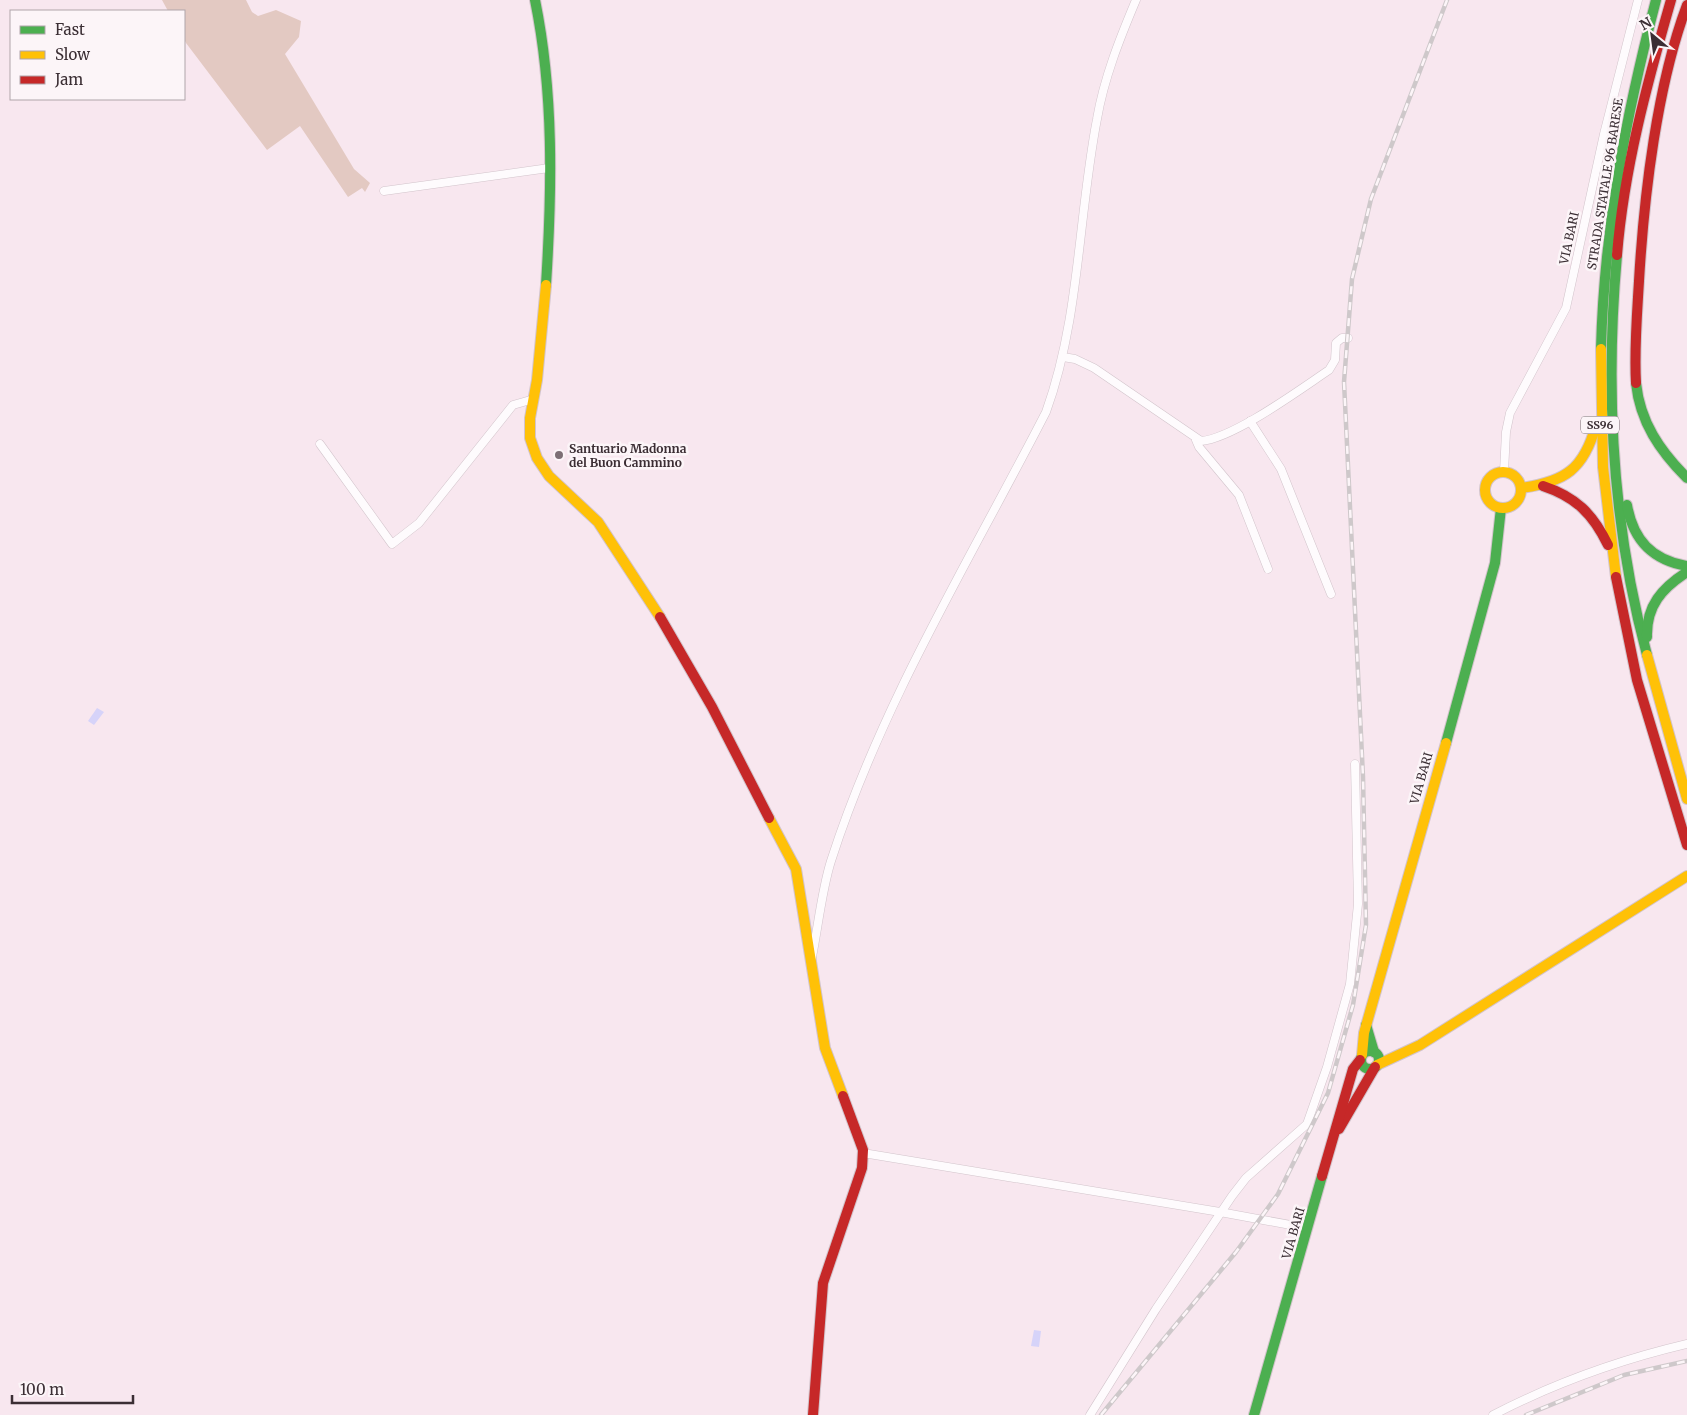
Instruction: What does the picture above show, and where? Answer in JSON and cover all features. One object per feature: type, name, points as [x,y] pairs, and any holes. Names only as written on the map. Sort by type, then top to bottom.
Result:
[{"type":"main road","points":[[535,0],[542,34],[547,78],[550,218],[543,325],[530,418],[530,438],[537,458],[548,476],[598,522],[647,594],[712,707],[796,869],[825,1048],[863,1153],[862,1168],[823,1283],[813,1415]]},
{"type":"main road","name":"STRADA STATALE 96 BARESE","points":[[1656,0],[1636,68],[1611,209],[1601,310],[1599,412],[1612,556],[1635,675],[1687,845]]},
{"type":"main road","name":"STRADA STATALE 96 BARESE","points":[[1671,0],[1634,140],[1623,213],[1613,315],[1611,370],[1625,554],[1650,670],[1687,799]]},
{"type":"main road","points":[[1687,5],[1669,66],[1654,145],[1638,278],[1635,361],[1638,399],[1648,428],[1671,463],[1687,478]]},
{"type":"main road","points":[[1521,488],[1543,486],[1569,474],[1584,459],[1592,442],[1599,412]]},
{"type":"main road","points":[[1613,415],[1624,462],[1628,513],[1632,527],[1646,549],[1655,556],[1672,564],[1687,566]]},
{"type":"main road","points":[[1504,472],[1514,475],[1521,488],[1516,503],[1501,508],[1488,499],[1485,488],[1489,478],[1504,472]]},
{"type":"main road","points":[[1543,486],[1569,496],[1589,512],[1600,528],[1612,556]]},
{"type":"main road","name":"VIA BARI","points":[[1254,1415],[1353,1069],[1361,1058],[1362,1041],[1366,1025],[1487,597],[1495,563],[1501,508]]},
{"type":"main road","points":[[1650,670],[1646,633],[1651,607],[1666,586],[1687,572]]},
{"type":"main road","points":[[1405,1052],[1375,1053],[1366,1051],[1361,1058],[1364,1068],[1370,1069],[1405,1052],[1687,876]]},
{"type":"main road","points":[[1334,1136],[1363,1091],[1379,1059],[1375,1053],[1366,1025]]},
{"type":"street","points":[[812,959],[830,863],[875,746],[912,666],[1046,412],[1063,357],[1073,304],[1097,119],[1112,62],[1136,0]]},
{"type":"street","name":"VIA BARI","points":[[1504,472],[1506,432],[1510,413],[1566,308],[1604,134],[1638,0]]},
{"type":"street","points":[[384,191],[549,168]]},
{"type":"street","points":[[1196,440],[1214,438],[1250,422],[1328,370],[1335,360],[1336,343],[1342,338],[1348,338]]},
{"type":"street","points":[[1063,357],[1075,359],[1094,368],[1196,440],[1199,447],[1239,495],[1268,569]]},
{"type":"street","points":[[320,444],[392,544],[419,522],[513,405],[534,399]]},
{"type":"street","points":[[1250,422],[1281,469],[1331,594]]},
{"type":"street","points":[[1090,1415],[1156,1309],[1220,1212],[1246,1178],[1307,1124],[1327,1067],[1350,984],[1358,904],[1354,764]]},
{"type":"street","points":[[863,1153],[1307,1228]]},
{"type":"street","points":[[1493,1415],[1531,1395],[1592,1371],[1687,1344]]},
{"type":"shaded area","points":[[162,0],[246,0],[252,12],[258,16],[276,10],[301,21],[299,37],[285,54],[354,169],[370,183],[365,192],[362,188],[348,197],[300,126],[267,150],[186,43],[185,10],[167,10]]},
{"type":"water","points":[[97,708],[104,712],[94,725],[88,721]]},
{"type":"water","points":[[1034,1330],[1041,1331],[1039,1347],[1031,1346]]},
{"type":"railway","points":[[1101,1415],[1236,1252],[1278,1194],[1328,1093],[1353,1005],[1366,925],[1363,777],[1344,382],[1352,279],[1371,199],[1447,0]]},
{"type":"railway","points":[[1526,1415],[1624,1375],[1687,1361]]},
{"type":"traffic: fast","points":[[535,0],[546,70],[550,142],[546,285]]},
{"type":"traffic: fast","points":[[1601,349],[1607,260],[1618,173],[1635,86],[1656,0]]},
{"type":"traffic: fast","points":[[1617,255],[1613,305],[1612,356],[1614,456],[1626,556],[1635,606],[1647,655]]},
{"type":"traffic: fast","points":[[1636,383],[1642,411],[1653,435],[1668,457],[1687,478]]},
{"type":"traffic: fast","points":[[1627,505],[1634,528],[1646,546],[1664,559],[1687,566]]},
{"type":"traffic: fast","points":[[1446,743],[1495,563],[1501,508]]},
{"type":"traffic: fast","points":[[1647,637],[1649,616],[1657,599],[1663,591],[1687,572]]},
{"type":"traffic: fast","points":[[1366,1025],[1374,1052]]},
{"type":"traffic: fast","points":[[1366,1051],[1374,1051],[1379,1056],[1379,1060],[1377,1067],[1366,1069],[1361,1064],[1361,1056],[1366,1051]]},
{"type":"traffic: fast","points":[[1254,1415],[1322,1176]]},
{"type":"traffic: slow","points":[[546,285],[537,380],[530,418],[530,438],[537,458],[549,476],[598,522],[660,617]]},
{"type":"traffic: slow","points":[[1601,349],[1603,467],[1616,577]]},
{"type":"traffic: slow","points":[[1521,488],[1550,482],[1570,471],[1579,463],[1585,453],[1596,425]]},
{"type":"traffic: slow","points":[[1503,472],[1510,473],[1516,477],[1520,483],[1521,490],[1520,497],[1516,503],[1510,507],[1503,508],[1496,507],[1490,503],[1486,497],[1485,490],[1486,483],[1490,477],[1496,473],[1503,472]]},
{"type":"traffic: slow","points":[[1647,655],[1687,799]]},
{"type":"traffic: slow","points":[[1362,1055],[1364,1033],[1446,743]]},
{"type":"traffic: slow","points":[[769,818],[796,869],[825,1048],[843,1096]]},
{"type":"traffic: slow","points":[[1377,1065],[1420,1045],[1687,876]]},
{"type":"traffic: jam","points":[[1617,255],[1620,223],[1631,158],[1653,63],[1671,0]]},
{"type":"traffic: jam","points":[[1636,383],[1637,307],[1648,177],[1660,105],[1677,36],[1687,5]]},
{"type":"traffic: jam","points":[[1543,486],[1555,490],[1582,508],[1596,524],[1608,545]]},
{"type":"traffic: jam","points":[[1616,577],[1637,680],[1687,845]]},
{"type":"traffic: jam","points":[[660,617],[712,707],[769,818]]},
{"type":"traffic: jam","points":[[1322,1176],[1353,1069],[1360,1060]]},
{"type":"traffic: jam","points":[[1339,1129],[1375,1067]]},
{"type":"traffic: jam","points":[[813,1415],[823,1283],[862,1168],[863,1150],[843,1096]]},
{"type":"place","name":"Santuario Madonna del Buon Cammino","points":[[559,455]]}]
